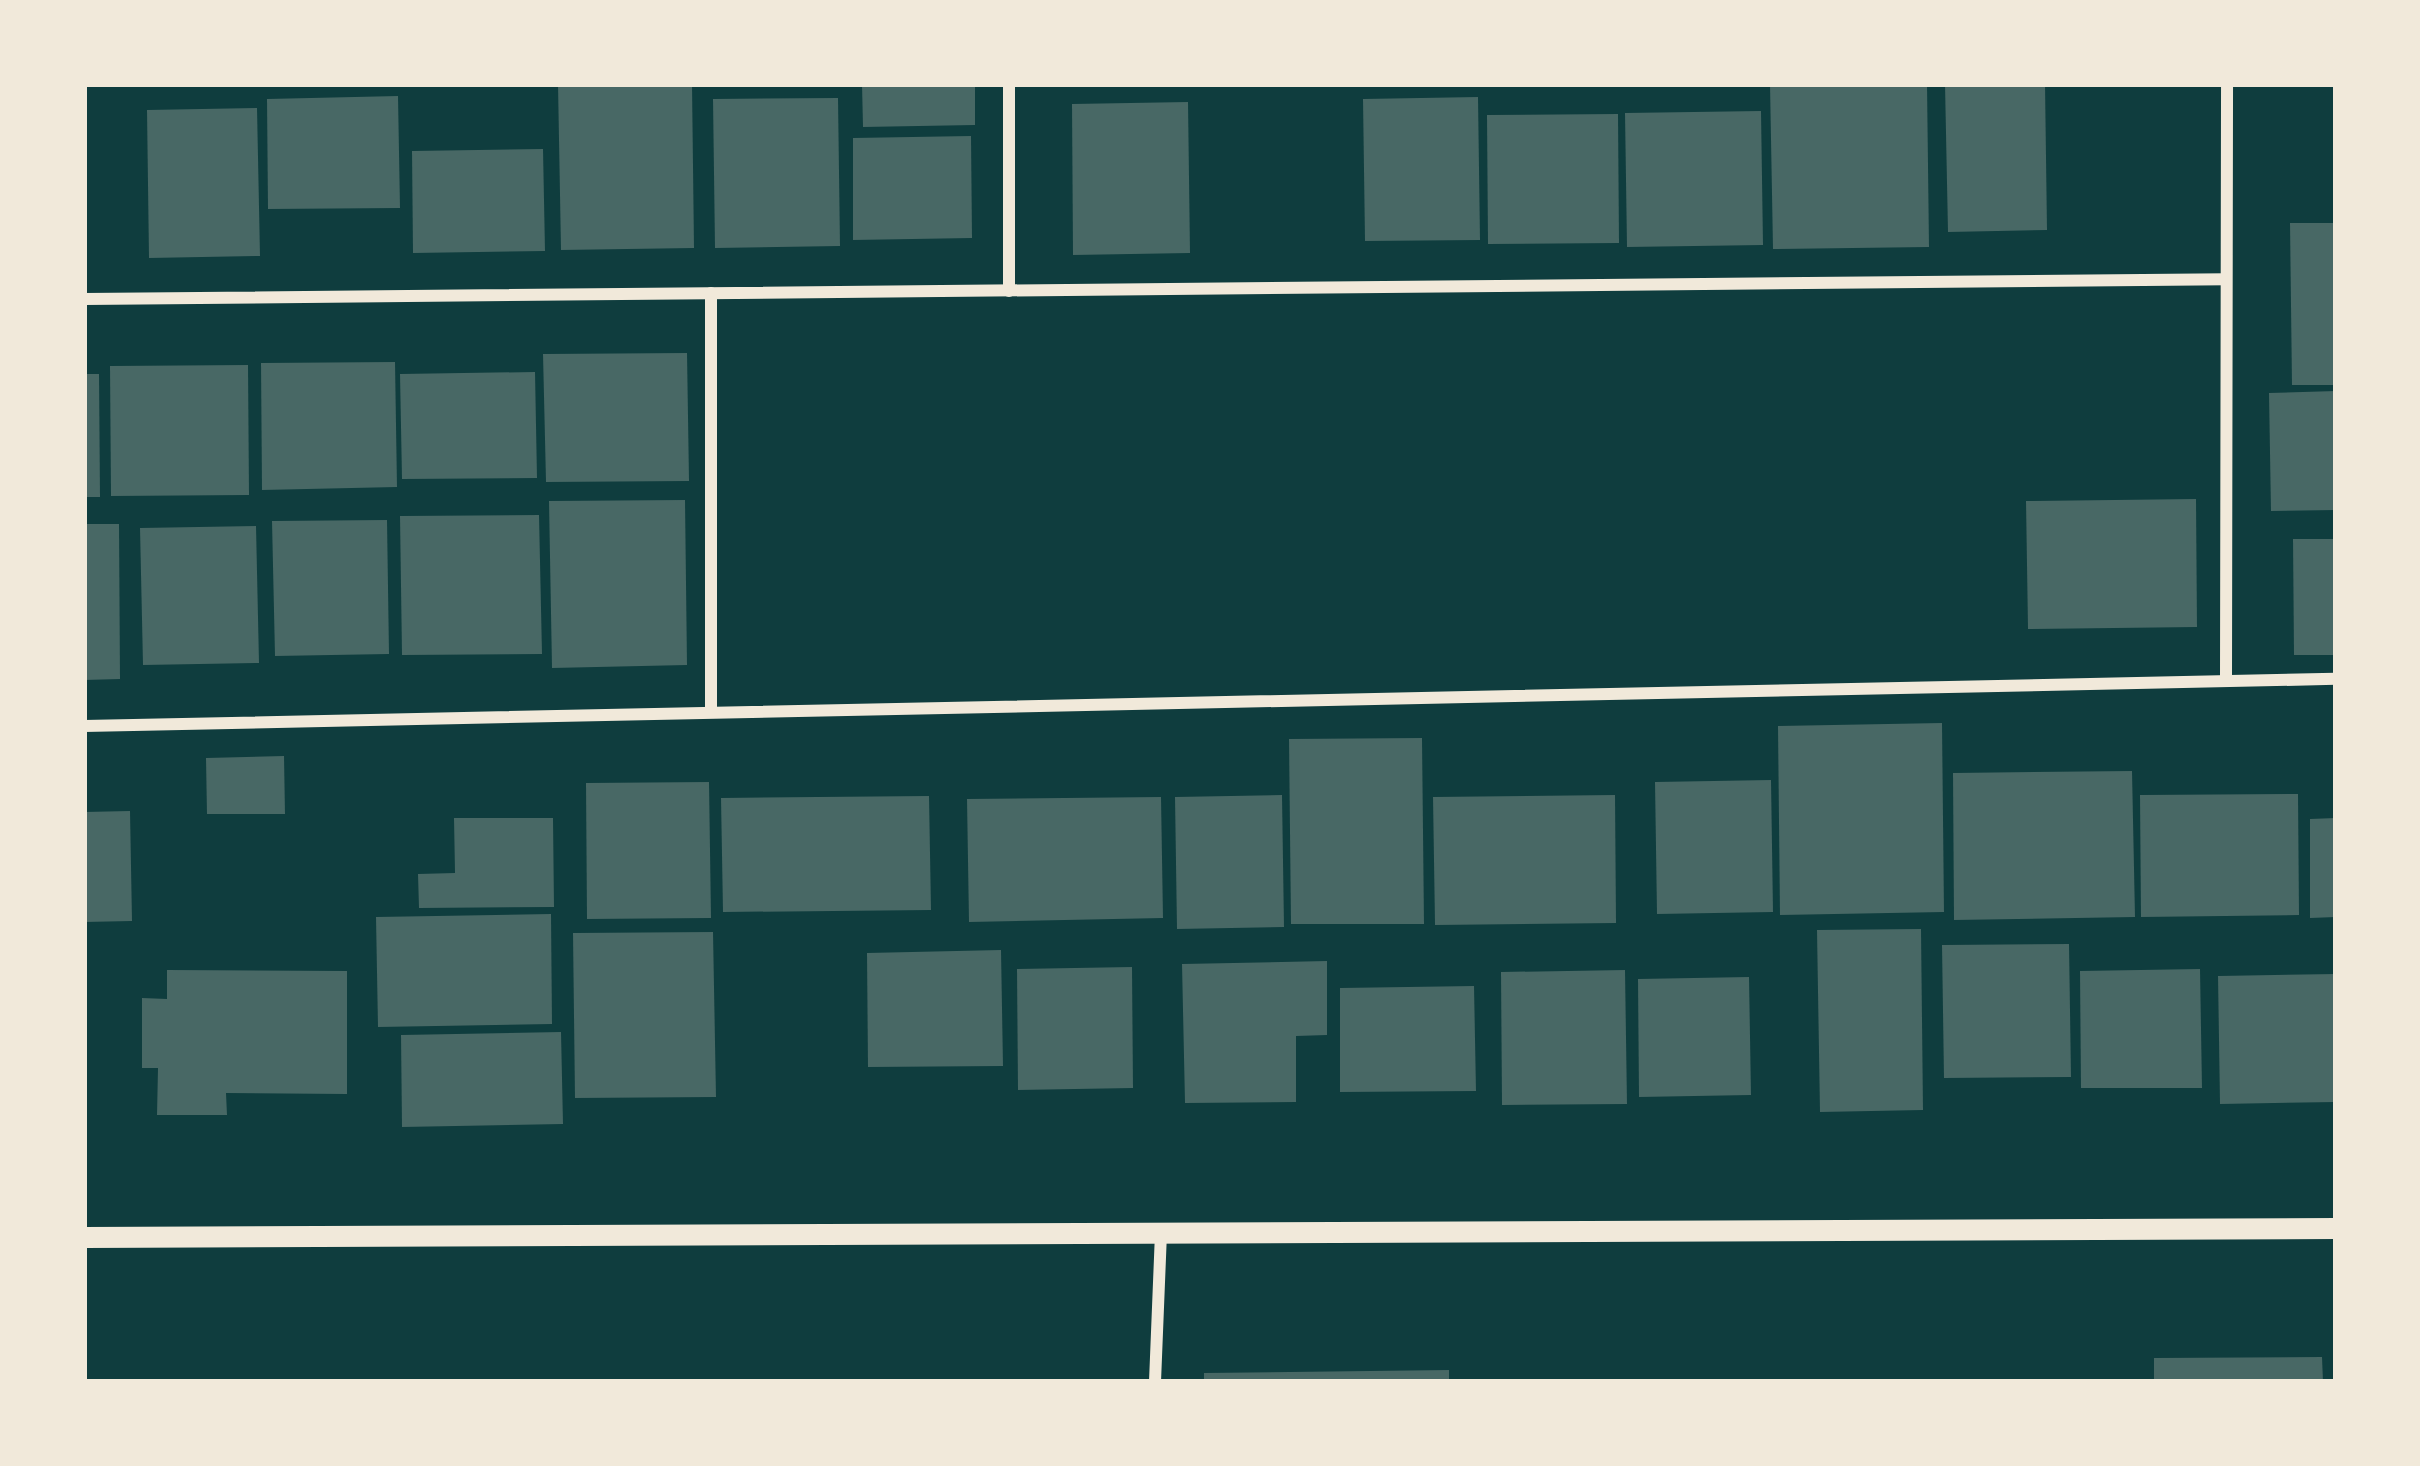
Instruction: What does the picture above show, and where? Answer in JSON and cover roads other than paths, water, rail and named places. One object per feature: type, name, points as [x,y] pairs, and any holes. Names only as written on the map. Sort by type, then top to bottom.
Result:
[{"type":"street","points":[[1009,291],[1010,84]]},
{"type":"street","points":[[2226,678],[2227,84]]},
{"type":"street","points":[[84,299],[2226,279]]},
{"type":"street","points":[[711,293],[711,712]]},
{"type":"street","points":[[84,726],[2336,679]]},
{"type":"street","points":[[84,1237],[2336,1228]]},
{"type":"street","points":[[1155,1382],[1161,1234]]}]
